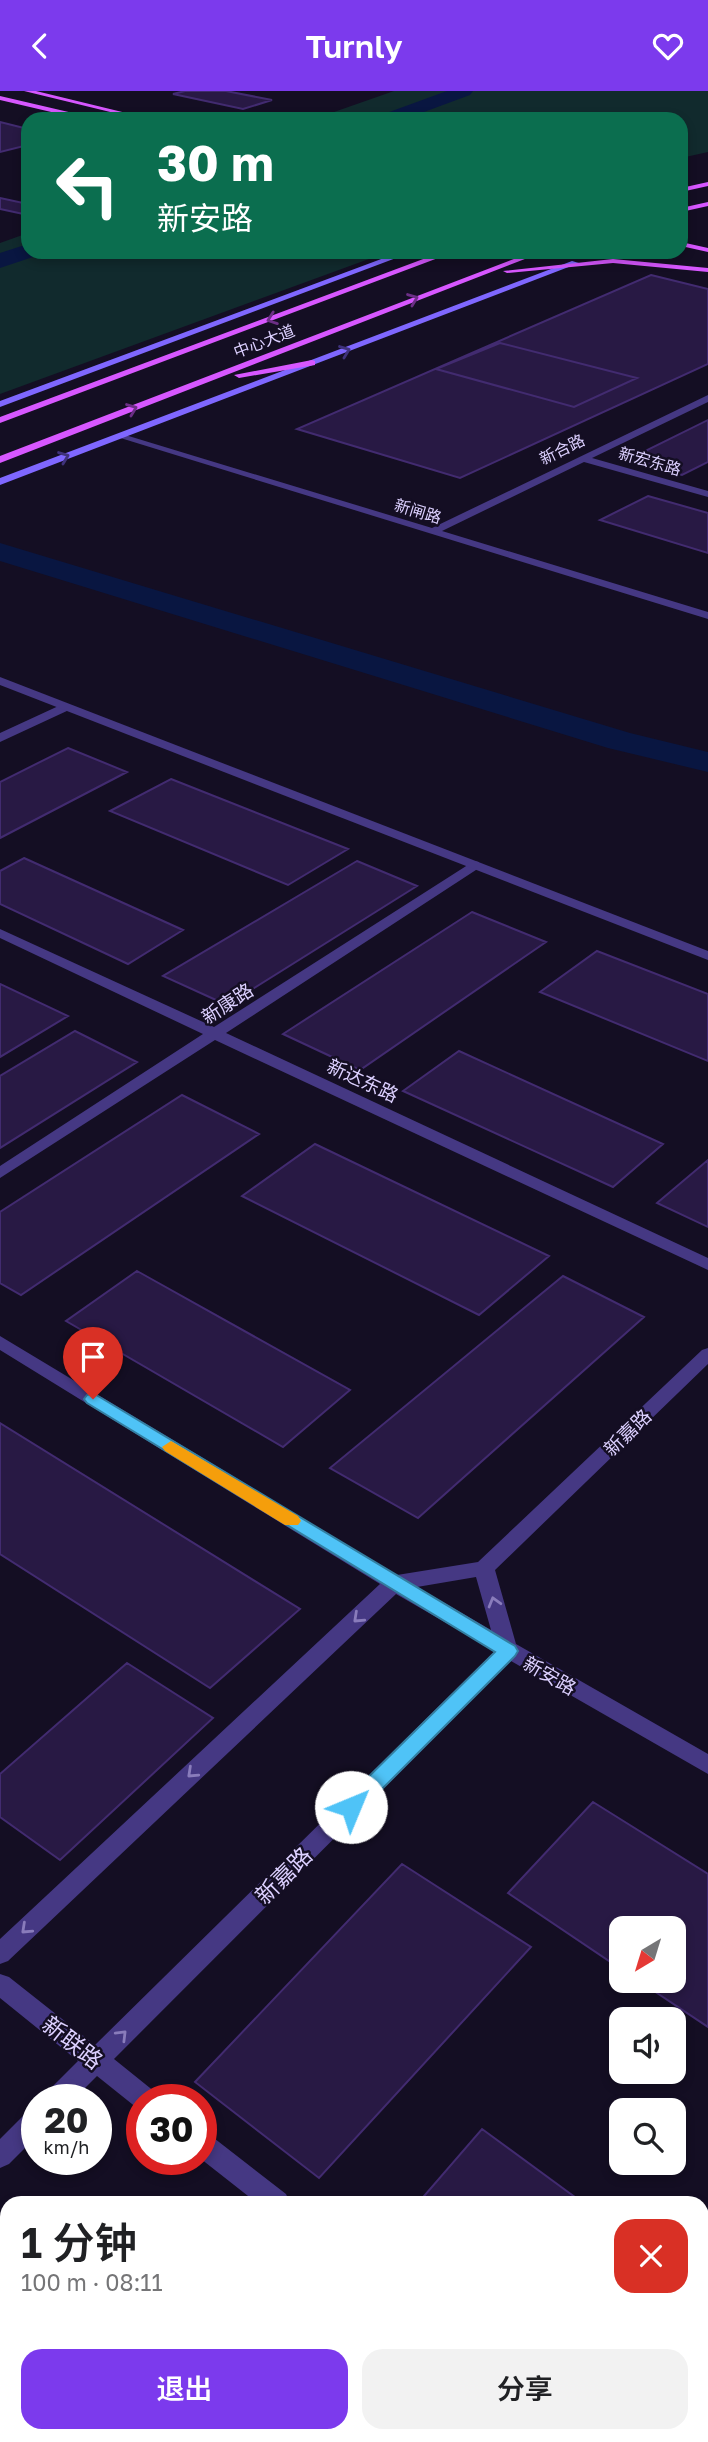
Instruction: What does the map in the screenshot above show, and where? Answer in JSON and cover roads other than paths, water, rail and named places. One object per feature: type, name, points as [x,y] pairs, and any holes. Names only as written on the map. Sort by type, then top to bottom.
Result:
[{"type":"main road","points":[[27,91],[118,112]]},
{"type":"main road","points":[[0,98],[59,112]]},
{"type":"main road","points":[[688,182],[708,182]]},
{"type":"main road","points":[[688,188],[708,182]]},
{"type":"main road","points":[[688,208],[708,204]]},
{"type":"main road","points":[[688,246],[708,250]]},
{"type":"main road","points":[[0,404],[389,259]]},
{"type":"main road","points":[[416,265],[423,259]]},
{"type":"main road","name":"中心大道","points":[[0,420],[432,259]]},
{"type":"main road","name":"中心大道","points":[[0,460],[520,259]]},
{"type":"main road","points":[[673,259],[708,269]]},
{"type":"main road","points":[[476,275],[613,261],[708,269]]},
{"type":"main road","points":[[0,482],[575,263]]},
{"type":"main road","points":[[178,354],[203,328]]},
{"type":"main road","points":[[205,380],[312,363]]},
{"type":"street","name":"新合路","points":[[432,532],[708,398]]},
{"type":"street","name":"新闸路","points":[[119,436],[708,616]]},
{"type":"street","name":"新宏东路","points":[[583,459],[708,494]]},
{"type":"street","points":[[0,681],[708,956]]},
{"type":"street","points":[[0,738],[65,706]]},
{"type":"street","name":"新康路","points":[[0,1173],[474,865]]},
{"type":"street","name":"新达东路","points":[[0,933],[708,1265]]},
{"type":"street","name":"新安路","points":[[0,1342],[394,1583],[708,1765]]},
{"type":"street","name":"新嘉路","points":[[484,1568],[708,1354]]},
{"type":"street","points":[[0,1954],[394,1583],[484,1568],[508,1651]]},
{"type":"street","name":"新嘉路","points":[[72,2084],[508,1651]]},
{"type":"street","name":"新联路","points":[[0,1984],[126,2084]]},
{"type":"street","points":[[0,2156],[21,2135]]},
{"type":"street","points":[[217,2155],[269,2196]]},
{"type":"waterway","points":[[407,112],[464,91]]},
{"type":"waterway","points":[[0,261],[21,254]]},
{"type":"waterway","points":[[0,552],[620,741],[708,762]]}]
